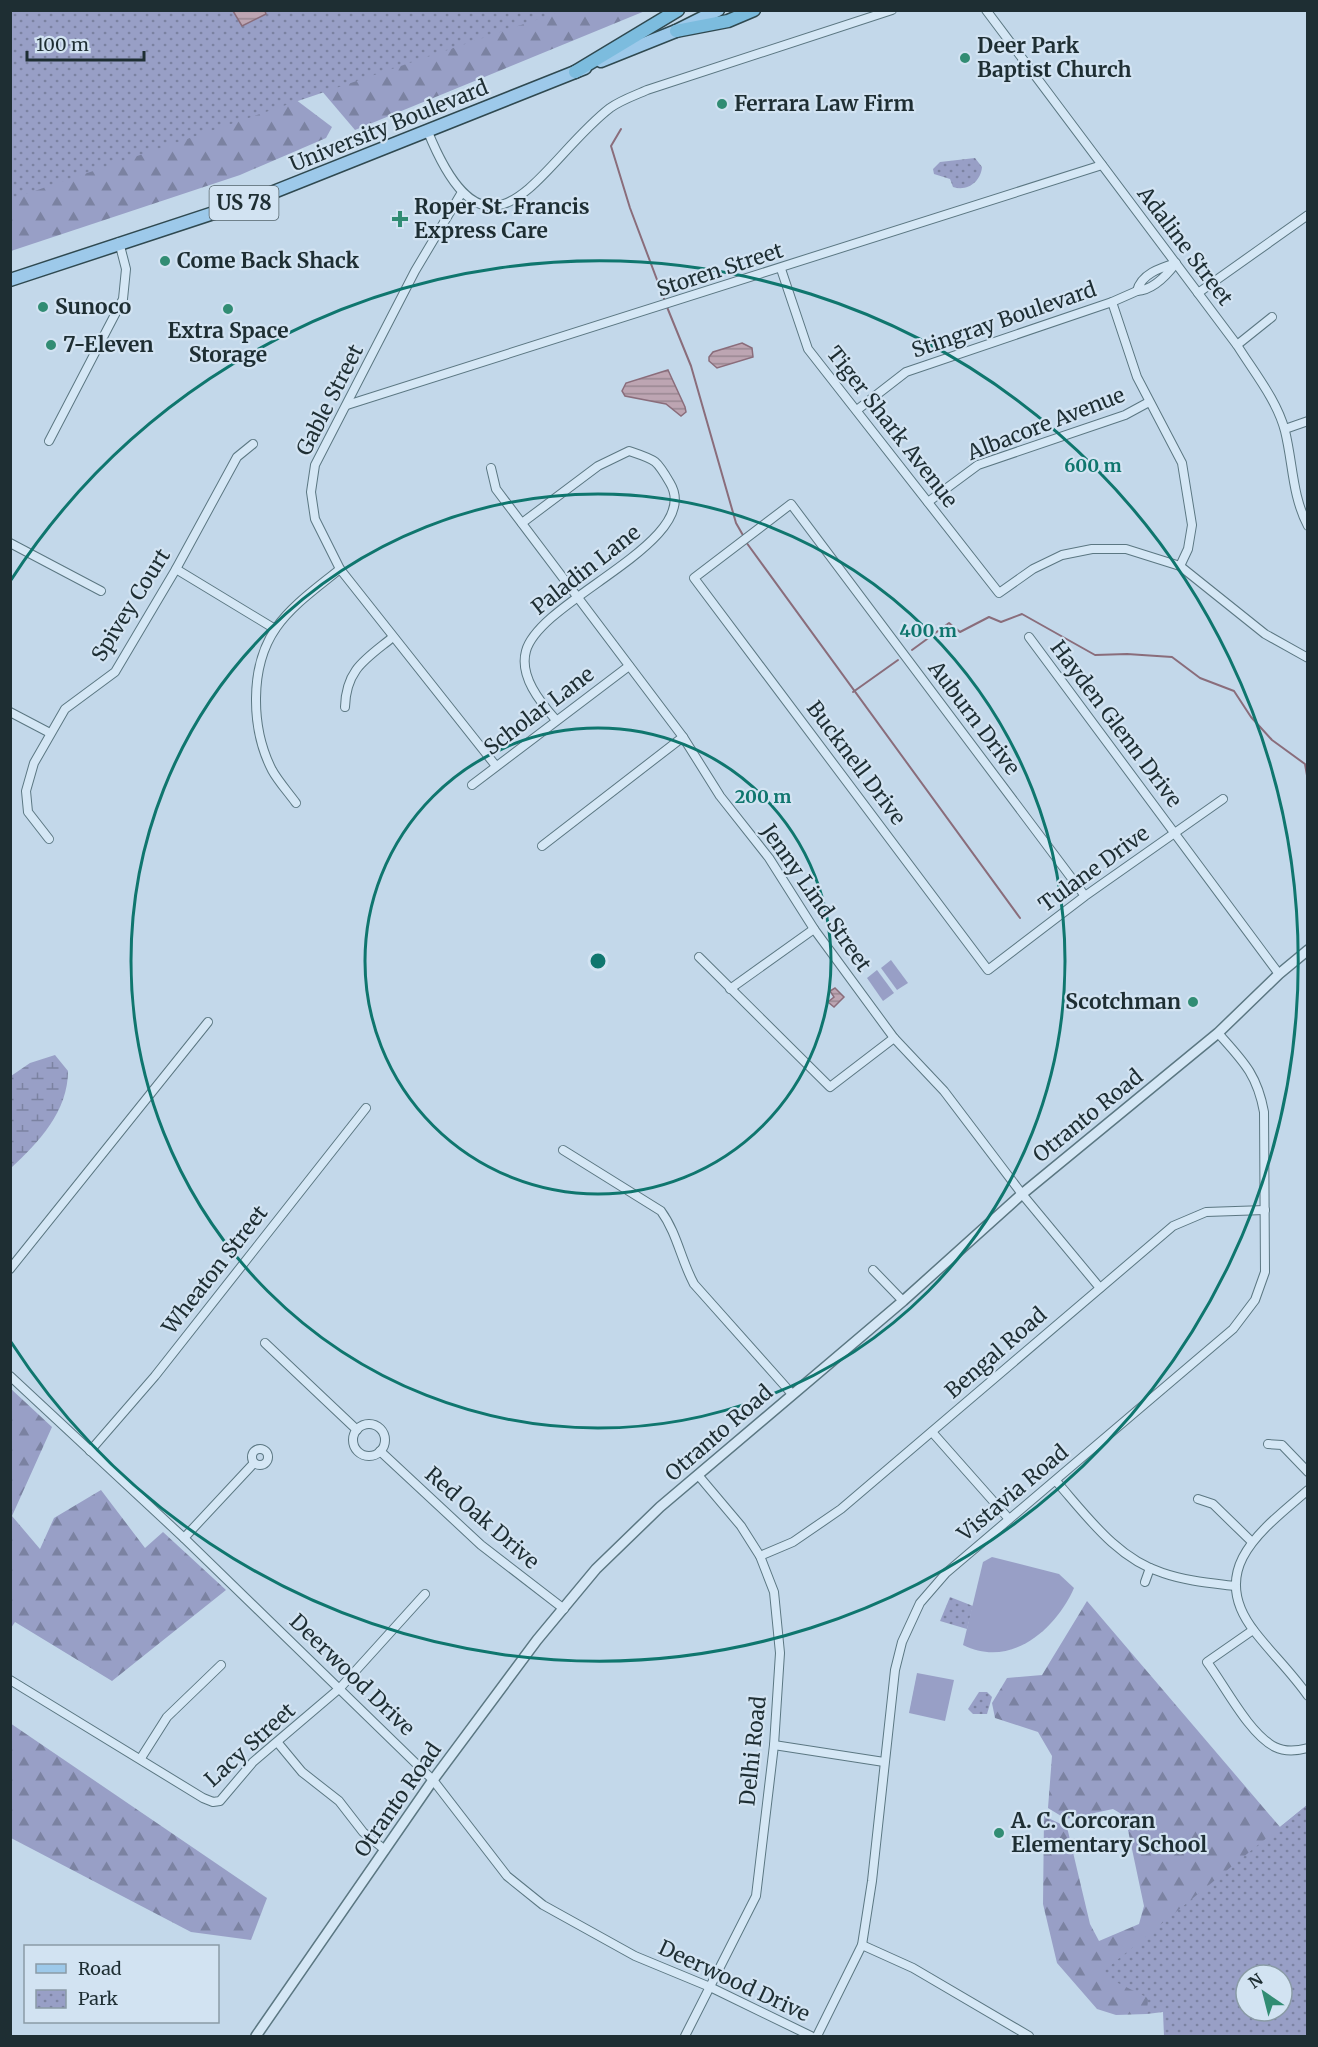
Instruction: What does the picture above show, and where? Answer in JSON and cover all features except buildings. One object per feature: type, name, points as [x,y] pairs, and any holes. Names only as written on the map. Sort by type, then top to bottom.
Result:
[{"type":"highway","name":"US 78","points":[[575,72],[678,10]]},
{"type":"highway","name":"US 78","points":[[676,31],[728,21],[754,10]]},
{"type":"main road","name":"University Boulevard","points":[[10,279],[256,199],[676,31],[718,10]]},
{"type":"street","points":[[428,132],[441,163],[462,192],[479,203],[495,206],[517,199],[537,184],[589,126],[612,106],[658,87],[892,10]]},
{"type":"street","name":"Adaline Street","points":[[986,10],[1237,345],[1265,388],[1285,429],[1295,491],[1300,512],[1308,526]]},
{"type":"street","name":"Storen Street","points":[[347,405],[781,270],[1102,165]]},
{"type":"street","name":"Gable Street","points":[[462,192],[416,271],[315,465],[311,492],[315,519],[340,569],[496,766]]},
{"type":"street","points":[[1198,294],[1308,215]]},
{"type":"street","points":[[49,441],[123,299],[126,269],[119,243]]},
{"type":"street","name":"Stingray Boulevard","points":[[857,410],[906,372],[1112,302],[1137,291],[1144,291],[1167,275],[1176,263]]},
{"type":"street","name":"Tiger Shark Avenue","points":[[781,270],[808,349],[999,593],[1034,569],[1062,555],[1092,549],[1126,549],[1179,566]]},
{"type":"street","points":[[1112,302],[1137,377],[1182,463],[1192,525],[1188,549],[1179,566],[1265,634],[1308,658]]},
{"type":"street","points":[[1237,345],[1272,317]]},
{"type":"street","name":"Albacore Avenue","points":[[928,502],[978,465],[1125,415],[1149,402]]},
{"type":"street","points":[[1285,429],[1308,421]]},
{"type":"street","name":"Spivey Court","points":[[49,839],[28,812],[26,791],[34,763],[65,709],[115,672],[176,569],[237,457],[253,444]]},
{"type":"street","name":"Paladin Lane","points":[[522,523],[598,466],[629,451],[656,460],[674,490],[673,513],[656,539],[577,597],[536,633],[526,651],[528,677],[538,700],[556,720]]},
{"type":"street","name":"Jenny Lind Street","points":[[491,468],[496,489],[683,737],[720,796],[769,858],[814,929],[894,1038],[944,1091],[1022,1194],[1100,1288]]},
{"type":"street","name":"Auburn Drive","points":[[694,578],[791,504],[1085,897]]},
{"type":"street","points":[[10,543],[101,591]]},
{"type":"street","points":[[176,569],[275,629]]},
{"type":"street","points":[[296,803],[272,770],[258,735],[257,685],[264,654],[275,629],[303,599],[340,569]]},
{"type":"street","name":"Bucknell Drive","points":[[694,578],[988,970]]},
{"type":"street","points":[[345,707],[345,687],[352,673],[393,636]]},
{"type":"street","name":"Hayden Glenn Drive","points":[[1029,637],[1279,974]]},
{"type":"street","name":"Scholar Lane","points":[[472,785],[629,666]]},
{"type":"street","points":[[10,712],[50,733]]},
{"type":"street","points":[[542,846],[683,737]]},
{"type":"street","name":"Tulane Drive","points":[[988,970],[1085,897],[1223,799]]},
{"type":"street","points":[[730,989],[814,929]]},
{"type":"street","name":"Otranto Road","points":[[256,2037],[433,1780],[596,1569],[636,1529],[698,1475],[903,1301],[1022,1194],[1218,1033],[1279,974],[1308,950]]},
{"type":"street","points":[[699,957],[830,1087],[894,1038]]},
{"type":"street","points":[[10,1269],[208,1022]]},
{"type":"street","name":"Vistavia Road","points":[[817,2037],[862,1945],[895,1670],[904,1635],[920,1603],[946,1573],[1233,1329],[1255,1300],[1265,1272],[1264,1112],[1259,1088],[1245,1063],[1218,1033]]},
{"type":"street","name":"Wheaton Street","points":[[90,1451],[155,1376],[366,1108]]},
{"type":"street","points":[[563,1150],[661,1211],[670,1222],[684,1264],[694,1284],[792,1394]]},
{"type":"street","name":"Bengal Road","points":[[760,1556],[817,1528],[1157,1238],[1190,1217],[1206,1212],[1266,1210]]},
{"type":"street","points":[[873,1270],[903,1301]]},
{"type":"street","name":"Red Oak Drive","points":[[265,1343],[357,1430],[353,1440],[360,1453],[370,1455],[380,1451],[481,1545],[564,1609]]},
{"type":"street","name":"Deerwood Drive","points":[[10,1376],[183,1538],[433,1780],[507,1876],[543,1905],[635,1956],[710,1988],[811,2037]]},
{"type":"street","points":[[357,1430],[365,1425],[379,1428],[384,1437],[380,1451]]},
{"type":"street","points":[[932,1432],[1010,1520]]},
{"type":"street","points":[[1268,1444],[1282,1445],[1308,1472]]},
{"type":"street","points":[[183,1538],[254,1463]]},
{"type":"street","name":"Delhi Road","points":[[685,2037],[756,1896],[774,1745],[780,1653],[774,1592],[760,1556],[741,1526],[698,1475]]},
{"type":"street","points":[[1056,1481],[1119,1549],[1150,1568],[1203,1582],[1235,1586]]},
{"type":"street","points":[[1308,1490],[1251,1541],[1240,1561],[1235,1586],[1253,1630],[1308,1696]]},
{"type":"street","points":[[1198,1499],[1213,1504],[1251,1541]]},
{"type":"street","points":[[1145,1582],[1150,1568]]},
{"type":"street","name":"Lacy Street","points":[[10,1680],[213,1802],[227,1795],[254,1762],[340,1688],[425,1594]]},
{"type":"street","points":[[1253,1630],[1207,1662],[1257,1732],[1275,1747],[1298,1751],[1308,1748]]},
{"type":"street","points":[[141,1758],[167,1717],[221,1665]]},
{"type":"street","points":[[278,1743],[302,1772],[339,1802],[363,1832],[385,1850]]},
{"type":"street","points":[[774,1745],[884,1762]]},
{"type":"street","points":[[862,1945],[913,1968],[1029,2037]]},
{"type":"green space","points":[[10,11],[562,11],[11,199]]},
{"type":"green space","points":[[389,11],[645,11],[355,130],[304,70]]},
{"type":"green space","points":[[11,52],[279,87],[332,127],[326,138],[240,175],[11,251]]},
{"type":"green space","points":[[975,158],[982,167],[981,172],[969,187],[953,187],[950,179],[934,174],[933,169],[940,162]]},
{"type":"green space","points":[[891,960],[908,983],[897,990],[881,968]]},
{"type":"green space","points":[[877,970],[894,993],[883,1001],[867,978]]},
{"type":"green space","points":[[55,1055],[68,1071],[63,1099],[50,1125],[32,1148],[11,1168],[11,1076],[30,1063]]},
{"type":"green space","points":[[10,1388],[52,1427],[12,1516],[40,1549],[54,1518],[101,1490],[145,1548],[163,1532],[226,1590],[112,1681],[15,1622],[11,1628]]},
{"type":"green space","points":[[992,1557],[1059,1574],[1074,1588],[1056,1618],[1044,1630],[1030,1641],[998,1652],[981,1651],[963,1645],[983,1562]]},
{"type":"green space","points":[[950,1597],[973,1606],[967,1629],[940,1621]]},
{"type":"green space","points":[[1087,1601],[1280,1827],[1307,1805],[1185,1974],[1147,2014],[1116,2015],[1097,2009],[1057,1963],[1043,1904],[1044,1816],[1067,1827],[1090,1924],[1099,1941],[1139,1924],[1144,1906],[1125,1816],[1113,1809],[1066,1819],[1048,1808],[1052,1756],[1038,1732],[995,1718],[992,1703],[1007,1678],[1042,1675]]},
{"type":"green space","points":[[917,1673],[954,1680],[945,1721],[909,1713]]},
{"type":"green space","points":[[979,1692],[987,1692],[992,1697],[987,1714],[973,1714],[968,1709]]},
{"type":"green space","points":[[10,1723],[267,1898],[251,1940],[191,1932],[11,1838]]},
{"type":"green space","points":[[1307,1805],[1307,2036],[1164,2036],[1163,2012],[1147,2014],[1148,1998],[1100,1974]]},
{"type":"shaded area","points":[[233,11],[265,11],[266,14],[242,26]]},
{"type":"shaded area","points":[[742,343],[752,348],[753,357],[717,368],[709,361],[713,352]]},
{"type":"shaded area","points":[[668,370],[685,407],[686,412],[681,416],[666,404],[625,396],[622,391],[626,383]]},
{"type":"shaded area","points":[[835,988],[844,997],[834,1007],[828,1002],[834,997],[830,991]]},
{"type":"waterway","points":[[621,129],[611,146],[630,208],[665,301]]},
{"type":"waterway","points":[[667,307],[691,366],[736,523],[744,537]]},
{"type":"waterway","points":[[746,542],[1020,918]]},
{"type":"waterway","points":[[912,650],[949,623],[960,632],[989,617],[1001,622],[1022,614],[1095,655],[1127,654],[1172,657],[1200,678],[1234,691],[1251,717],[1272,740],[1305,764],[1308,781]]},
{"type":"waterway","points":[[853,692],[898,660]]},
{"type":"place","name":"Deer Park Baptist Church","points":[[965,58]]},
{"type":"place","name":"Ferrara Law Firm","points":[[722,104]]},
{"type":"place","name":"Roper St. Francis Express Care","points":[[400,219]]},
{"type":"place","name":"Come Back Shack","points":[[165,261]]},
{"type":"place","name":"Sunoco","points":[[43,307]]},
{"type":"place","name":"Extra Space Storage","points":[[228,309]]},
{"type":"place","name":"7-Eleven","points":[[51,345]]},
{"type":"place","name":"Scotchman","points":[[1193,1002]]},
{"type":"place","name":"A. C. Corcoran Elementary School","points":[[999,1833]]}]
